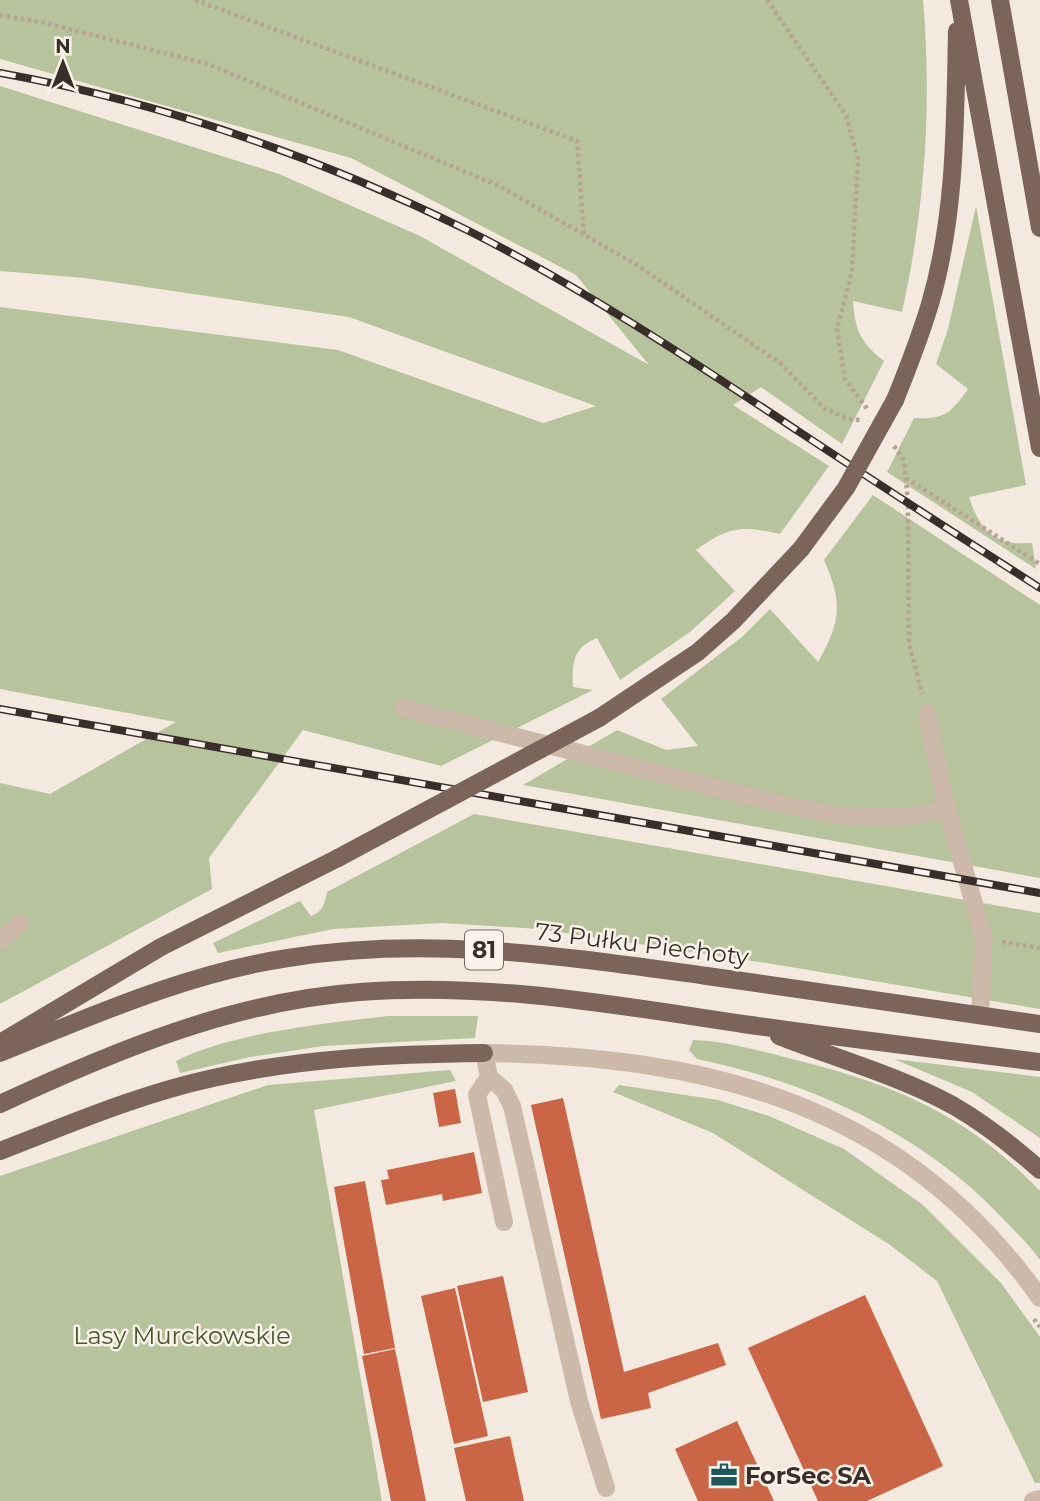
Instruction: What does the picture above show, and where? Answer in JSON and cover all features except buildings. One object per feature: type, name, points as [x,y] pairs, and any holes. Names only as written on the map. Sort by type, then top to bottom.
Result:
[{"type":"main road","points":[[0,1043],[161,947],[338,858],[599,718],[698,652],[733,621],[801,549],[846,488],[895,400],[930,302],[947,220],[956,119],[958,0]]},
{"type":"main road","points":[[958,0],[1040,448]]},
{"type":"main road","points":[[1000,0],[1040,228]]},
{"type":"main road","name":"73 Pułku Piechoty","points":[[0,1053],[141,996],[223,972],[286,958],[358,948],[444,947],[553,955],[1040,1024]]},
{"type":"main road","name":"81","points":[[0,1104],[161,1036],[241,1012],[360,992],[422,989],[509,993],[599,1002],[753,1025]]},
{"type":"main road","points":[[753,1025],[1040,1062]]},
{"type":"main road","points":[[753,1025],[869,1067],[954,1106],[1008,1142],[1040,1170]]},
{"type":"main road","points":[[0,1151],[125,1103],[211,1079],[349,1056],[484,1053]]},
{"type":"street","points":[[403,708],[772,802],[841,816],[906,817],[947,808]]},
{"type":"street","points":[[927,713],[947,808],[984,939],[980,1015]]},
{"type":"street","points":[[0,940],[20,924]]},
{"type":"street","points":[[606,1488],[579,1401],[512,1105],[504,1090],[489,1077],[484,1053],[576,1055],[681,1069],[733,1081],[837,1121],[894,1154],[952,1198],[997,1242],[1040,1298]]},
{"type":"street","points":[[489,1077],[477,1095],[504,1222]]},
{"type":"street","points":[[1033,1501],[1040,1499]]},
{"type":"path","points":[[195,0],[577,141],[584,235]]},
{"type":"path","points":[[766,0],[846,115],[858,159],[852,271],[837,329],[845,379],[875,421]]},
{"type":"path","points":[[0,15],[45,23],[208,64],[499,186],[636,265],[779,363],[824,408],[848,419],[861,420]]},
{"type":"path","points":[[890,440],[904,460],[909,643],[927,713]]},
{"type":"path","points":[[905,477],[1040,564]]},
{"type":"path","points":[[984,939],[1040,948]]},
{"type":"path","points":[[1032,1316],[1040,1327]]},
{"type":"green space","points":[[0,0],[923,0],[927,79],[921,196],[902,312],[853,301],[855,320],[861,336],[884,361],[842,444],[761,387],[733,405],[829,466],[780,534],[755,529],[735,530],[726,532],[696,550],[735,591],[690,632],[620,680],[597,638],[589,642],[576,657],[573,687],[593,690],[441,766],[303,730],[209,858],[212,889],[0,1004],[0,783],[50,794],[176,722],[0,689],[0,307],[338,350],[543,423],[596,406],[349,317],[85,278],[0,271],[0,86],[279,174],[420,236],[649,365],[576,275],[351,158],[0,59]]},
{"type":"green space","points":[[976,206],[1026,485],[969,497],[978,519],[991,534],[1008,542],[1032,543],[1036,569],[887,472],[914,418],[933,418],[946,413],[968,389],[936,364],[948,329]]},
{"type":"green space","points":[[873,495],[1040,605],[1040,878],[523,785],[617,730],[666,750],[698,746],[661,699],[742,637],[770,609],[818,662],[831,635],[837,612],[834,588],[824,560]]},
{"type":"green space","points":[[474,814],[1040,913],[1040,1009],[773,964],[539,929],[442,923],[333,929],[218,953],[213,943],[300,901],[311,916],[315,914],[323,907],[327,892]]},
{"type":"green space","points":[[388,1016],[478,1016],[475,1038],[323,1046],[250,1057],[180,1073],[176,1061],[198,1051],[251,1036]]},
{"type":"green space","points":[[693,1040],[753,1049],[860,1078],[925,1105],[955,1121],[1012,1164],[1040,1191],[1040,1260],[976,1192],[905,1139],[825,1098],[783,1082],[697,1059],[689,1050]]},
{"type":"green space","points":[[894,1059],[1040,1077],[1040,1138],[972,1092]]},
{"type":"green space","name":"Lasy Murckowskie","points":[[450,1070],[456,1081],[314,1110],[382,1501],[0,1501],[0,1176],[268,1085]]},
{"type":"green space","points":[[619,1085],[718,1100],[769,1116],[844,1149],[923,1205],[1001,1283],[1040,1337],[1040,1483],[1035,1483],[937,1281],[890,1245],[713,1133],[613,1092]]},
{"type":"railway","points":[[0,73],[120,100],[239,135],[355,179],[467,230],[553,276],[636,326],[1040,588]]},
{"type":"railway","points":[[0,709],[1040,893]]},
{"type":"place","name":"ForSec SA","points":[[724,1475]]}]
